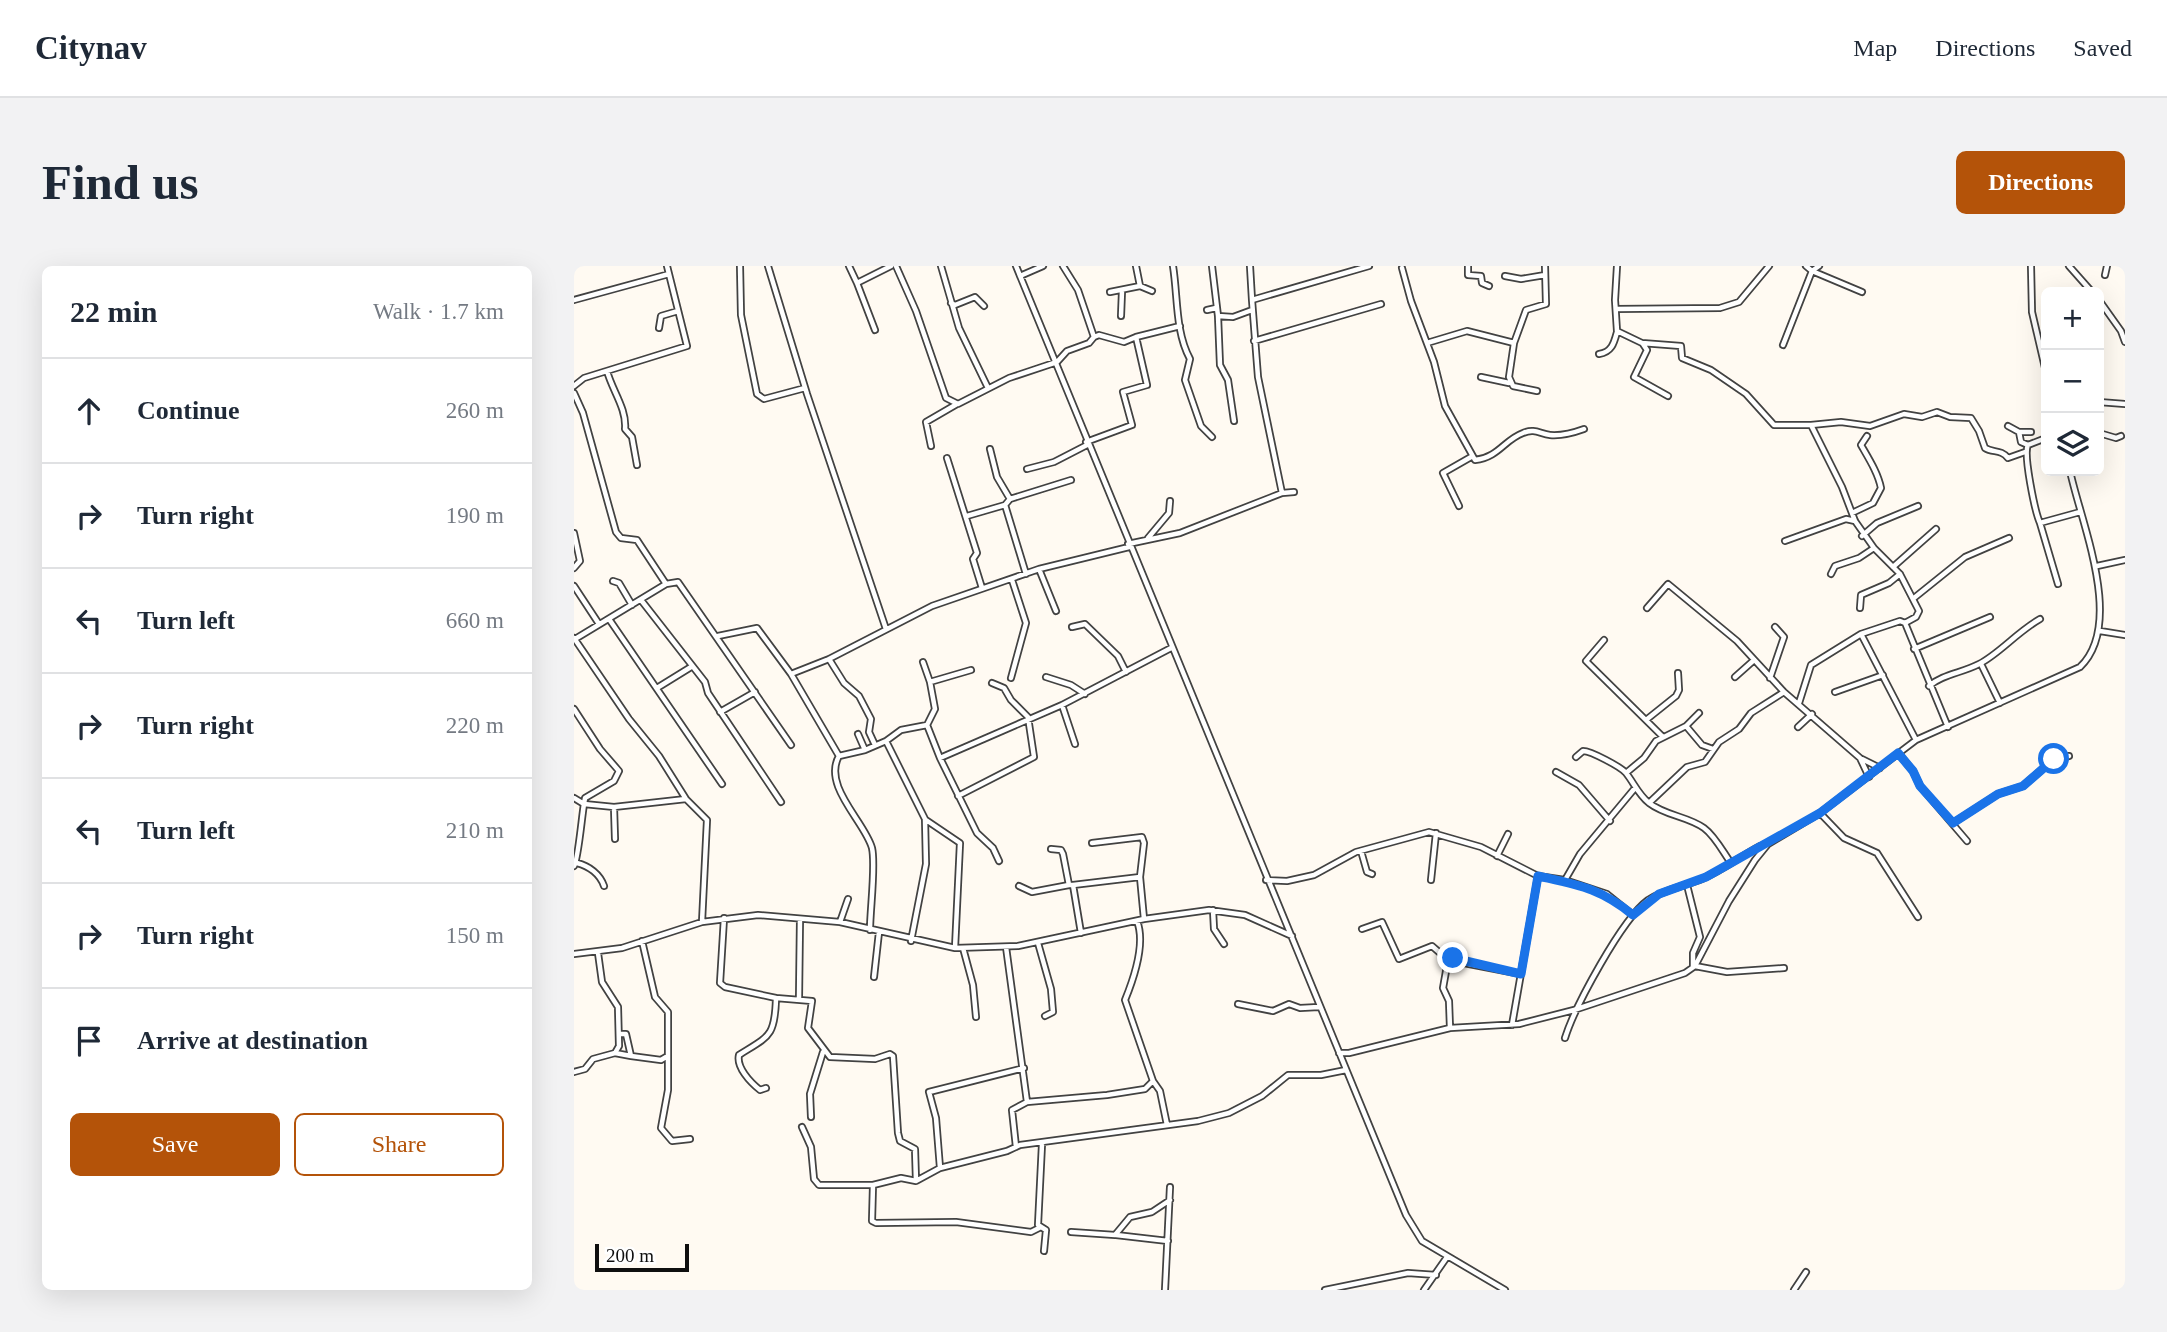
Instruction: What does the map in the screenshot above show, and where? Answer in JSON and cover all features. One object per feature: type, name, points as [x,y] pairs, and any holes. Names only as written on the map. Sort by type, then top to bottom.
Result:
[{"type":"street","points":[[574,386],[584,378],[684,349],[687,340],[667,266]]},
{"type":"street","points":[[740,266],[741,315],[757,394],[764,399],[805,388]]},
{"type":"street","points":[[768,266],[805,388],[886,629]]},
{"type":"street","points":[[849,266],[875,330]]},
{"type":"street","points":[[857,283],[891,266]]},
{"type":"street","points":[[896,266],[916,312],[946,398],[958,404]]},
{"type":"street","points":[[941,266],[950,302],[988,388]]},
{"type":"street","points":[[1016,266],[1057,362],[1086,444],[1266,880],[1293,936],[1319,1007],[1410,1223],[1422,1241],[1505,1290]]},
{"type":"street","points":[[1020,276],[1044,266]]},
{"type":"street","points":[[1063,266],[1078,290],[1094,337]]},
{"type":"street","points":[[1136,266],[1140,286]]},
{"type":"street","points":[[1173,266],[1180,326],[1190,359],[1185,380],[1201,426],[1212,437]]},
{"type":"street","points":[[1212,266],[1220,365],[1228,380],[1234,421]]},
{"type":"street","points":[[1250,266],[1254,341],[1282,493]]},
{"type":"street","points":[[1252,300],[1369,266]]},
{"type":"street","points":[[1468,266],[1468,275],[1481,276],[1482,283],[1489,286]]},
{"type":"street","points":[[1509,383],[1514,343],[1526,310],[1546,304],[1545,266]]},
{"type":"street","points":[[1599,355],[1606,353],[1614,345],[1617,331],[1617,266]]},
{"type":"street","points":[[1616,309],[1720,308],[1739,302],[1769,266]]},
{"type":"street","points":[[1806,266],[1862,292]]},
{"type":"street","points":[[1783,345],[1812,271],[1819,266]]},
{"type":"street","points":[[2031,266],[2032,312],[2041,351]]},
{"type":"street","points":[[2069,266],[2088,287]]},
{"type":"street","points":[[2105,275],[2107,266]]},
{"type":"street","points":[[1404,267],[1446,406],[1466,441],[1471,457],[1475,460],[1489,458],[1521,433],[1536,430],[1546,435],[1563,435],[1584,429]]},
{"type":"street","points":[[574,300],[669,274]]},
{"type":"street","points":[[1505,276],[1521,279],[1545,275]]},
{"type":"street","points":[[1110,292],[1140,286],[1152,291]]},
{"type":"street","points":[[1121,316],[1122,291]]},
{"type":"street","points":[[950,302],[955,305],[975,297],[984,306]]},
{"type":"street","points":[[1254,341],[1381,304]]},
{"type":"street","points":[[2104,307],[2121,331],[2125,342]]},
{"type":"street","points":[[1207,310],[1216,308]]},
{"type":"street","points":[[1218,316],[1233,317],[1252,310]]},
{"type":"street","points":[[659,328],[661,316],[678,311]]},
{"type":"street","points":[[931,446],[926,422],[988,388],[1057,362],[1067,351],[1089,343],[1099,335],[1124,342],[1180,326]]},
{"type":"street","points":[[1427,343],[1467,331],[1514,343]]},
{"type":"street","points":[[1617,331],[1642,343],[1681,345],[1682,358],[1711,370],[1746,394],[1774,425],[1841,422],[1870,426],[1904,414],[1922,417],[1937,412],[1950,417],[1971,418],[1979,431],[1984,448],[1989,451],[2001,451],[2008,458],[2025,452]]},
{"type":"street","points":[[1027,469],[1054,462],[1086,444],[1132,425],[1123,392],[1147,384],[1136,337]]},
{"type":"street","points":[[1642,343],[1647,350],[1634,376],[1668,396]]},
{"type":"street","points":[[607,371],[612,390],[626,420],[625,429],[632,437],[637,465]]},
{"type":"street","points":[[1481,377],[1537,391]]},
{"type":"street","points":[[574,393],[583,413],[616,532],[621,538],[637,540],[666,584]]},
{"type":"street","points":[[2104,402],[2125,404]]},
{"type":"street","points":[[1811,425],[1862,536],[1900,575],[1914,598],[1919,614],[1905,624]]},
{"type":"street","points":[[2008,426],[2019,432],[2031,432]]},
{"type":"street","points":[[2019,432],[2021,442],[2028,445],[2041,440]]},
{"type":"street","points":[[2104,434],[2120,436]]},
{"type":"street","points":[[1852,513],[1873,503],[1881,488],[1872,469],[1873,463],[1861,445],[1867,436]]},
{"type":"street","points":[[2028,445],[2025,452],[2026,472],[2035,492],[2040,523],[2058,584]]},
{"type":"street","points":[[990,449],[997,477],[1010,499]]},
{"type":"street","points":[[1460,506],[1443,473],[1471,457]]},
{"type":"street","points":[[947,458],[967,516],[977,553],[973,559],[982,587]]},
{"type":"street","points":[[1566,1038],[1574,1010],[1633,915],[1659,894],[1687,885],[1731,863],[1820,813],[1916,740],[2080,667],[2089,659],[2100,631],[2102,611],[2097,566],[2071,476]]},
{"type":"street","points":[[967,516],[1071,480]]},
{"type":"street","points":[[791,674],[829,659],[932,606],[982,587],[1147,539],[1180,533],[1282,493],[1294,492]]},
{"type":"street","points":[[1147,539],[1169,513],[1170,501]]},
{"type":"street","points":[[1005,505],[1026,574]]},
{"type":"street","points":[[1862,536],[1877,523],[1918,506]]},
{"type":"street","points":[[2040,523],[2080,512]]},
{"type":"street","points":[[1785,541],[1846,519],[1854,521]]},
{"type":"street","points":[[1893,567],[1936,529]]},
{"type":"street","points":[[574,533],[580,561],[574,568]]},
{"type":"street","points":[[1914,598],[1965,557],[2009,538]]},
{"type":"street","points":[[1831,574],[1835,566],[1859,558],[1874,548]]},
{"type":"street","points":[[2097,566],[2125,561]]},
{"type":"street","points":[[1040,569],[1056,611]]},
{"type":"street","points":[[1860,608],[1861,595],[1900,575]]},
{"type":"street","points":[[1011,678],[1026,623],[1012,580]]},
{"type":"street","points":[[613,581],[619,583],[632,605]]},
{"type":"street","points":[[702,922],[707,820],[686,799],[659,756],[629,719],[574,639],[666,584],[673,581],[682,584],[791,744]]},
{"type":"street","points":[[1647,608],[1668,584],[1737,641],[1784,692],[1799,702],[1860,758],[1880,768]]},
{"type":"street","points":[[574,586],[599,624]]},
{"type":"street","points":[[641,600],[705,682],[708,693],[720,712],[781,802]]},
{"type":"street","points":[[1914,649],[1990,617]]},
{"type":"street","points":[[609,619],[722,783]]},
{"type":"street","points":[[1929,686],[1937,679],[1981,664],[2019,630],[2040,619]]},
{"type":"street","points":[[1799,702],[1811,665],[1861,634],[1900,621],[1905,624],[1948,727]]},
{"type":"street","points":[[1072,627],[1085,624],[1118,656],[1126,673]]},
{"type":"street","points":[[1770,678],[1784,636],[1775,627]]},
{"type":"street","points":[[718,636],[757,628],[791,674],[839,756],[834,771],[849,810],[872,848],[870,930]]},
{"type":"street","points":[[2100,631],[2125,635]]},
{"type":"street","points":[[1861,634],[1916,740]]},
{"type":"street","points":[[1604,640],[1586,662],[1663,737]]},
{"type":"street","points":[[940,758],[1028,717],[1062,705],[1171,649]]},
{"type":"street","points":[[829,659],[844,683],[859,696],[871,719],[869,732],[875,745]]},
{"type":"street","points":[[1735,677],[1753,661]]},
{"type":"street","points":[[923,662],[935,709],[927,725],[940,758],[977,832],[993,848],[999,861]]},
{"type":"street","points":[[1981,664],[2000,703]]},
{"type":"street","points":[[657,688],[691,667]]},
{"type":"street","points":[[930,682],[971,670]]},
{"type":"street","points":[[1646,719],[1676,696],[1679,690],[1678,673]]},
{"type":"street","points":[[1835,692],[1883,675]]},
{"type":"street","points":[[1046,677],[1070,685],[1085,694]]},
{"type":"street","points":[[1925,677],[1937,679]]},
{"type":"street","points":[[958,796],[1034,757],[1028,717],[1011,700],[1004,688],[992,683]]},
{"type":"street","points":[[720,712],[755,692]]},
{"type":"street","points":[[1649,803],[1686,767],[1705,762],[1713,749],[1727,735],[1739,729],[1751,713],[1784,692]]},
{"type":"street","points":[[1062,705],[1074,744]]},
{"type":"street","points":[[574,709],[600,749],[619,771],[614,781],[585,798],[576,838],[576,864],[588,866],[602,880],[604,886]]},
{"type":"street","points":[[1626,773],[1663,737],[1686,726],[1699,713]]},
{"type":"street","points":[[1798,727],[1812,714]]},
{"type":"street","points":[[839,756],[865,750],[886,741],[901,730],[927,725]]},
{"type":"street","points":[[1686,726],[1702,745],[1713,749]]},
{"type":"street","points":[[858,734],[865,750]]},
{"type":"street","points":[[886,741],[925,819],[926,864],[911,940]]},
{"type":"street","points":[[1576,757],[1583,751],[1593,751],[1626,773],[1649,803],[1668,815],[1688,820],[1706,830],[1731,863]]},
{"type":"street","points":[[1898,753],[1913,771],[1920,786],[1967,841]]},
{"type":"street","points":[[1953,823],[1998,794],[2023,786],[2054,759],[2069,755]]},
{"type":"street","points":[[1860,758],[1869,777]]},
{"type":"street","points":[[1556,772],[1579,785],[1611,821]]},
{"type":"street","points":[[1565,880],[1580,854],[1611,821],[1635,788]]},
{"type":"street","points":[[574,798],[584,804],[614,807],[686,799]]},
{"type":"street","points":[[614,807],[615,839]]},
{"type":"street","points":[[1820,813],[1844,838],[1877,853],[1918,916]]},
{"type":"street","points":[[925,819],[960,843],[955,948]]},
{"type":"street","points":[[1266,880],[1287,881],[1314,875],[1361,851],[1429,832],[1460,839],[1538,876],[1565,880],[1598,894],[1607,894],[1633,915]]},
{"type":"street","points":[[1431,880],[1436,833]]},
{"type":"street","points":[[1497,856],[1508,834]]},
{"type":"street","points":[[1092,843],[1142,837],[1140,877],[1144,919]]},
{"type":"street","points":[[1694,967],[1729,901],[1765,845]]},
{"type":"street","points":[[1051,849],[1061,850],[1063,854],[1081,933]]},
{"type":"street","points":[[1361,851],[1367,872],[1372,873]]},
{"type":"street","points":[[1512,1025],[1538,876]]},
{"type":"street","points":[[1019,886],[1031,892],[1140,877]]},
{"type":"street","points":[[1687,885],[1700,937],[1693,953],[1694,967]]},
{"type":"street","points":[[839,922],[848,899]]},
{"type":"street","points":[[574,954],[598,953],[702,922],[758,915],[839,922],[955,948],[1038,943],[1144,919],[1213,910],[1260,920],[1293,936]]},
{"type":"street","points":[[1213,910],[1214,929],[1224,944]]},
{"type":"street","points":[[724,918],[720,983],[724,988],[776,998],[799,998],[814,1003],[808,1028],[830,1057],[875,1059],[891,1054],[898,1133],[901,1140],[915,1149],[916,1181]]},
{"type":"street","points":[[799,998],[800,919]]},
{"type":"street","points":[[1137,921],[1140,937],[1134,981],[1125,1000],[1153,1081],[1160,1091],[1167,1125]]},
{"type":"street","points":[[1363,929],[1382,922],[1399,959],[1432,946],[1448,960],[1521,974]]},
{"type":"street","points":[[874,977],[879,932]]},
{"type":"street","points":[[642,941],[655,998],[668,1012],[668,1086],[661,1114],[662,1133],[672,1141],[690,1139]]},
{"type":"street","points":[[1038,943],[1051,989],[1053,1013],[1045,1016]]},
{"type":"street","points":[[1006,947],[1027,1102]]},
{"type":"street","points":[[963,948],[974,985],[976,1017]]},
{"type":"street","points":[[598,953],[602,982],[618,1007],[619,1046],[615,1053]]},
{"type":"street","points":[[1448,960],[1443,988],[1449,1001],[1450,1028]]},
{"type":"street","points":[[1339,1053],[1349,1054],[1450,1028],[1512,1025],[1574,1010],[1675,977],[1694,967],[1739,972],[1784,968]]},
{"type":"street","points":[[766,1088],[760,1090],[754,1086],[738,1065],[738,1058],[765,1040],[772,1030],[776,998]]},
{"type":"street","points":[[1238,1004],[1273,1011],[1289,1004],[1300,1008],[1319,1007]]},
{"type":"street","points":[[619,1034],[626,1034],[631,1056]]},
{"type":"street","points":[[811,1117],[810,1094],[824,1052]]},
{"type":"street","points":[[574,1072],[585,1069],[593,1059],[615,1053],[661,1060],[667,1057]]},
{"type":"street","points":[[1342,1061],[1349,1054]]},
{"type":"street","points":[[940,1168],[936,1118],[929,1091],[1024,1068]]},
{"type":"street","points":[[802,1127],[811,1147],[815,1183],[873,1185],[901,1178],[916,1181],[940,1168],[1016,1147],[1229,1113],[1262,1096],[1287,1075],[1321,1075],[1346,1070]]},
{"type":"street","points":[[1016,1147],[1012,1110],[1027,1102],[1145,1089],[1153,1081]]},
{"type":"street","points":[[1039,1228],[1042,1144]]},
{"type":"street","points":[[873,1185],[872,1221],[876,1223],[956,1223],[1031,1232],[1039,1228],[1046,1230],[1044,1251]]},
{"type":"street","points":[[1165,1290],[1170,1187]]},
{"type":"street","points":[[1115,1235],[1130,1217],[1152,1212],[1170,1200]]},
{"type":"street","points":[[1071,1232],[1168,1241]]},
{"type":"street","points":[[1424,1290],[1447,1257]]},
{"type":"street","points":[[1325,1290],[1369,1283],[1397,1275],[1423,1272],[1436,1275]]},
{"type":"street","points":[[1794,1290],[1806,1272]]},
{"type":"route","points":[[1453,958],[1521,974],[1538,876],[1565,880],[1598,894],[1607,894],[1633,915],[1659,894],[1706,877],[1763,844],[1768,845],[1820,813],[1898,753],[1913,771],[1916,781],[1953,823],[1998,794],[2023,786],[2054,759]]}]
